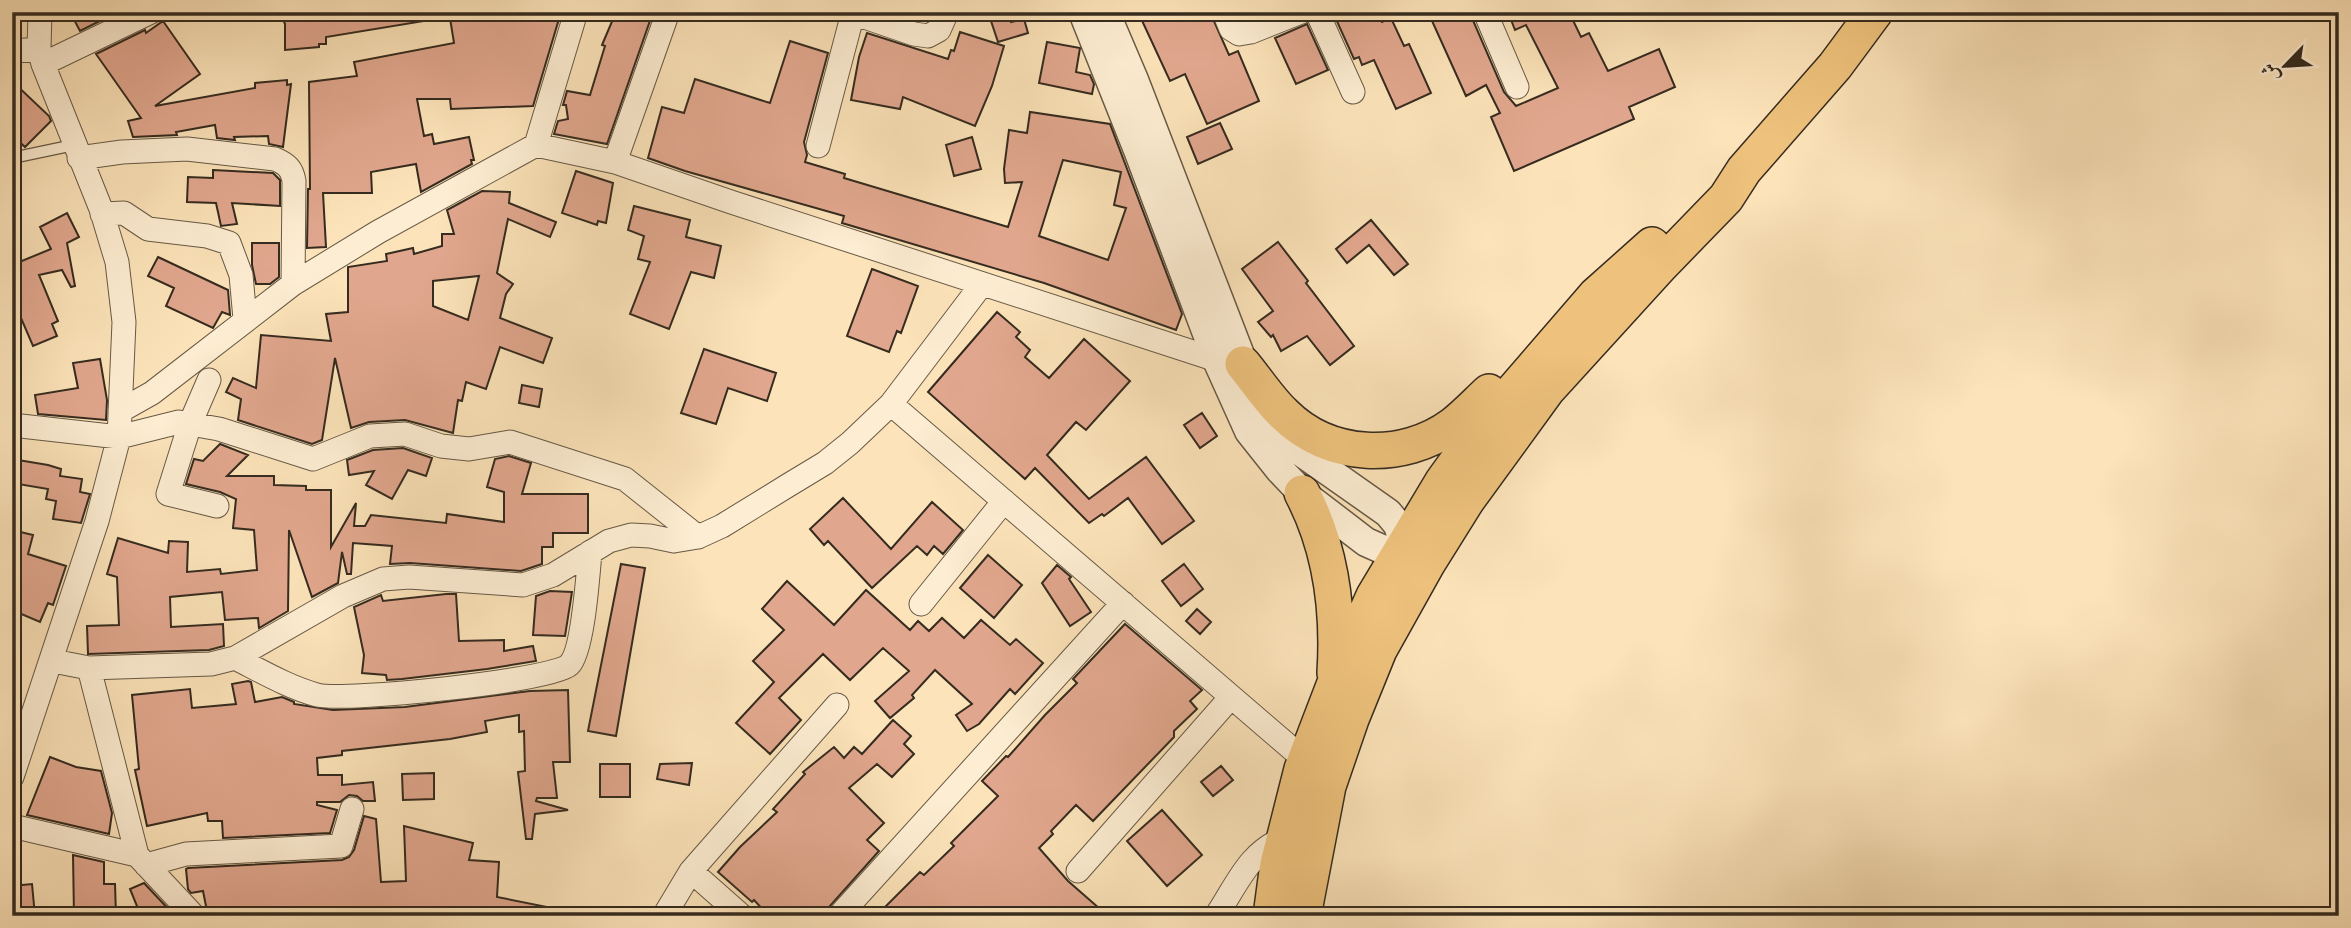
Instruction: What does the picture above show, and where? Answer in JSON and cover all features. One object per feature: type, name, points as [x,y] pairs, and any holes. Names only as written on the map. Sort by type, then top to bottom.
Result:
[{"type":"main road","points":[[1303,916],[1314,850],[1332,774],[1351,719],[1380,650],[1414,585],[1444,537],[1481,480],[1547,390],[1726,198],[1744,170],[1835,66],[1875,12]]},
{"type":"main road","points":[[1271,916],[1278,864],[1306,761],[1335,683],[1374,596],[1443,481],[1474,438],[1596,295],[1710,191],[1744,170]]},
{"type":"main road","points":[[1230,362],[1284,415],[1306,431],[1328,442],[1374,452],[1418,443],[1453,425],[1487,394],[1555,341]]},
{"type":"main road","points":[[1302,493],[1311,509],[1327,554],[1333,610],[1335,683]]},
{"type":"street","points":[[12,777],[21,723],[53,660],[97,521],[119,437],[124,322],[117,262],[102,214],[41,56],[40,12]]},
{"type":"street","points":[[12,51],[41,56],[151,12]]},
{"type":"street","points":[[536,145],[576,12]]},
{"type":"street","points":[[615,162],[668,12]]},
{"type":"street","points":[[818,146],[851,13],[928,36],[939,30],[947,12]]},
{"type":"street","points":[[1083,12],[1143,163],[1230,362],[1274,430],[1388,513],[1398,525],[1414,585]]},
{"type":"street","points":[[1105,12],[1134,80],[1230,362],[1249,431],[1302,493],[1374,547],[1393,550],[1444,537]]},
{"type":"street","points":[[1224,12],[1231,29],[1239,34],[1251,32],[1301,12]]},
{"type":"street","points":[[1317,12],[1353,92]]},
{"type":"street","points":[[1485,12],[1517,87]]},
{"type":"street","points":[[120,411],[152,393],[293,284],[378,232],[536,145],[615,162],[982,284],[1230,362]]},
{"type":"street","points":[[76,151],[187,149],[275,159],[286,163],[292,171],[294,181],[293,284]]},
{"type":"street","points":[[102,214],[124,212],[148,229],[207,236],[229,243],[241,275],[246,320]]},
{"type":"street","points":[[53,660],[89,667],[211,664],[234,658],[343,596],[383,579],[409,578],[523,585],[553,575],[609,541],[631,535],[674,541],[698,537],[722,526],[825,463],[891,404],[982,284]]},
{"type":"street","points":[[209,380],[190,424],[168,494],[218,506]]},
{"type":"street","points":[[891,404],[1306,761]]},
{"type":"street","points":[[12,425],[119,437],[179,422],[219,429],[313,459],[370,436],[405,434],[441,446],[470,449],[510,442],[625,479],[698,537]]},
{"type":"street","points":[[921,604],[1004,501]]},
{"type":"street","points":[[234,658],[320,696],[412,693],[560,671],[571,664],[578,648],[590,552]]},
{"type":"street","points":[[839,916],[1123,603]]},
{"type":"street","points":[[89,667],[142,860],[194,916]]},
{"type":"street","points":[[1078,871],[1231,696]]},
{"type":"street","points":[[664,916],[691,871],[837,705]]},
{"type":"street","points":[[12,826],[142,860],[186,854],[341,846],[352,809]]},
{"type":"street","points":[[1216,916],[1258,853],[1269,844],[1285,838]]},
{"type":"street","points":[[691,871],[742,916]]},
{"type":"lane","points":[[12,158],[76,151]]},
{"type":"building","points":[[70,12],[118,12],[80,31]]},
{"type":"building","points":[[280,12],[423,12],[424,21],[326,37],[326,44],[319,44],[319,47],[285,50],[285,24]]},
{"type":"building","points":[[449,12],[561,12],[533,106],[451,109],[450,99],[417,99],[424,136],[432,134],[434,144],[469,137],[474,160],[471,160],[472,164],[421,192],[416,164],[371,172],[372,193],[323,193],[326,247],[307,248],[310,189],[309,82],[357,76],[354,62],[454,43]]},
{"type":"building","points":[[616,12],[653,12],[607,144],[554,134],[558,121],[568,119],[566,105],[563,105],[567,91],[590,95],[605,46],[602,45]]},
{"type":"building","points":[[988,12],[1008,12],[1011,22],[1024,19],[1028,33],[998,42]]},
{"type":"building","points":[[1138,12],[1210,12],[1229,55],[1238,51],[1259,101],[1207,124],[1185,74],[1170,81]]},
{"type":"building","points":[[1346,12],[1378,12],[1382,22],[1391,18],[1404,46],[1409,44],[1431,93],[1396,109],[1374,60],[1362,65],[1359,57],[1354,59],[1335,17]]},
{"type":"building","points":[[1428,12],[1464,12],[1468,20],[1472,18],[1504,92],[1516,106],[1558,88],[1526,25],[1515,30],[1508,12],[1569,12],[1581,37],[1589,33],[1608,71],[1659,49],[1675,87],[1629,107],[1634,119],[1514,171],[1491,117],[1500,113],[1486,85],[1466,96]]},
{"type":"building","points":[[163,21],[200,74],[155,106],[255,88],[255,83],[287,80],[287,85],[291,84],[283,147],[269,144],[268,136],[234,137],[235,140],[217,138],[215,125],[176,132],[177,135],[133,137],[128,121],[141,118],[96,54],[145,30],[146,33]]},
{"type":"building","points":[[1307,24],[1328,70],[1296,84],[1275,38]]},
{"type":"building","points":[[960,32],[1004,46],[992,86],[975,126],[903,97],[900,109],[851,100],[859,57],[867,33],[948,59],[951,50],[954,51]]},
{"type":"building","points":[[790,41],[828,53],[804,142],[807,155],[805,162],[845,174],[844,178],[1008,227],[1022,182],[1005,183],[1009,130],[1027,133],[1030,112],[1110,124],[1182,314],[1176,330],[1044,283],[842,223],[844,216],[648,158],[662,107],[684,113],[695,79],[770,103]],"holes":[[[1063,160],[1121,172],[1114,205],[1126,208],[1108,260],[1039,236]]]},
{"type":"building","points":[[1047,42],[1080,48],[1076,72],[1090,75],[1094,84],[1092,94],[1039,83]]},
{"type":"building","points":[[12,81],[51,121],[25,147],[12,135]]},
{"type":"building","points":[[1220,123],[1232,149],[1198,164],[1187,137]]},
{"type":"building","points":[[972,137],[981,169],[954,176],[946,145]]},
{"type":"building","points":[[213,170],[273,173],[280,180],[280,206],[232,203],[237,224],[221,226],[216,203],[187,202],[188,177],[213,178]]},
{"type":"building","points":[[576,171],[613,183],[606,223],[598,221],[597,225],[562,213]]},
{"type":"building","points":[[482,191],[510,192],[509,203],[556,222],[550,237],[508,219],[497,273],[513,284],[506,294],[500,318],[552,338],[543,363],[500,347],[486,389],[466,382],[462,401],[458,400],[453,433],[405,420],[369,422],[351,428],[335,358],[322,440],[312,444],[238,420],[241,399],[226,392],[233,378],[256,388],[261,335],[331,341],[326,314],[348,312],[348,267],[387,261],[386,254],[413,248],[414,254],[442,246],[442,234],[454,234],[447,210]],"holes":[[[479,276],[468,320],[433,306],[433,281]]]},
{"type":"building","points":[[634,206],[690,220],[686,237],[721,246],[714,278],[691,272],[669,329],[630,314],[650,262],[638,259],[644,236],[628,230]]},
{"type":"building","points":[[67,213],[79,237],[67,243],[75,286],[71,287],[62,270],[39,275],[58,321],[52,324],[57,336],[33,346],[21,318],[18,320],[12,307],[12,265],[51,249],[40,227]]},
{"type":"building","points":[[1371,220],[1408,264],[1394,275],[1369,245],[1347,263],[1336,249]]},
{"type":"building","points":[[1278,242],[1354,346],[1330,365],[1307,336],[1281,351],[1273,335],[1271,337],[1258,322],[1273,311],[1242,269]]},
{"type":"building","points":[[252,243],[279,243],[279,277],[270,284],[256,284],[252,265]]},
{"type":"building","points":[[158,257],[228,290],[230,315],[222,312],[213,328],[166,306],[174,288],[148,276]]},
{"type":"building","points":[[872,269],[918,286],[901,333],[897,331],[889,352],[847,336]]},
{"type":"building","points":[[997,312],[1020,332],[1016,337],[1030,350],[1025,357],[1049,378],[1084,339],[1130,381],[1086,430],[1076,422],[1047,455],[1089,499],[1146,457],[1194,521],[1162,544],[1128,498],[1104,516],[1102,514],[1089,523],[1035,468],[1025,479],[928,392]]},
{"type":"building","points":[[704,349],[776,373],[767,401],[728,388],[716,424],[681,413]]},
{"type":"building","points":[[100,359],[107,400],[106,420],[38,414],[35,395],[78,388],[73,363]]},
{"type":"building","points":[[522,385],[542,389],[539,407],[519,403]]},
{"type":"building","points":[[1202,413],[1217,436],[1200,448],[1184,425]]},
{"type":"building","points":[[220,444],[248,455],[227,476],[274,476],[274,485],[306,486],[306,490],[331,490],[331,547],[356,503],[354,526],[365,526],[371,515],[446,523],[447,514],[504,522],[504,492],[487,487],[495,459],[509,456],[531,463],[522,494],[588,494],[588,533],[553,533],[553,547],[542,547],[542,564],[521,571],[390,564],[392,546],[353,543],[351,574],[347,574],[342,552],[338,583],[312,597],[289,530],[288,611],[259,628],[258,618],[225,620],[222,592],[170,597],[171,627],[223,624],[224,646],[209,650],[88,654],[87,626],[119,625],[117,577],[107,574],[118,538],[168,553],[169,541],[188,542],[187,572],[220,569],[221,574],[257,570],[254,530],[233,528],[236,499],[220,492],[186,484],[194,459],[203,461]]},
{"type":"building","points":[[403,448],[432,458],[426,476],[408,470],[392,499],[366,485],[374,471],[349,475],[347,460],[373,450]]},
{"type":"building","points":[[12,459],[48,465],[61,469],[60,476],[82,479],[80,492],[90,494],[81,523],[53,519],[56,501],[46,499],[48,489],[12,483]]},
{"type":"building","points":[[843,498],[891,549],[932,502],[963,530],[943,554],[934,546],[927,555],[917,546],[872,588],[828,541],[824,545],[810,529]]},
{"type":"building","points":[[12,530],[33,535],[28,554],[66,566],[53,605],[48,603],[40,622],[12,610]]},
{"type":"building","points":[[988,555],[1022,585],[994,618],[960,588]]},
{"type":"building","points":[[621,564],[645,568],[616,736],[588,731]]},
{"type":"building","points":[[1184,564],[1203,589],[1181,606],[1162,581]]},
{"type":"building","points":[[1057,565],[1071,577],[1069,579],[1091,612],[1070,626],[1042,583]]},
{"type":"building","points":[[787,581],[834,625],[866,590],[910,630],[918,621],[929,631],[942,618],[964,638],[981,620],[1010,645],[1016,639],[1043,663],[1015,694],[1010,689],[979,724],[967,731],[956,715],[972,704],[935,670],[912,695],[914,698],[890,718],[875,701],[909,671],[883,648],[850,680],[823,654],[779,698],[801,720],[770,754],[736,723],[774,682],[753,661],[784,630],[762,609]]},
{"type":"building","points":[[550,591],[572,592],[565,636],[533,635],[536,596]]},
{"type":"building","points":[[456,594],[459,641],[504,640],[504,651],[533,646],[536,661],[402,679],[387,680],[386,675],[362,673],[364,655],[354,607],[381,595],[383,601]]},
{"type":"building","points":[[1197,609],[1211,622],[1200,634],[1186,621]]},
{"type":"building","points":[[1125,624],[1202,690],[1190,701],[1197,709],[1174,731],[1174,737],[1093,821],[1076,805],[1039,848],[1068,881],[1108,916],[876,916],[920,872],[924,875],[954,846],[951,843],[998,796],[982,781],[1077,683],[1073,679]]},
{"type":"building","points":[[251,682],[255,702],[282,697],[294,704],[333,710],[405,707],[530,691],[568,690],[570,762],[553,762],[557,798],[537,798],[536,801],[568,810],[535,814],[532,839],[526,839],[518,772],[525,771],[524,731],[519,732],[519,715],[485,721],[487,732],[450,739],[342,751],[342,755],[317,758],[318,775],[342,775],[342,785],[373,782],[375,801],[363,801],[357,796],[349,795],[340,802],[317,802],[317,805],[337,810],[330,833],[223,838],[222,821],[208,821],[207,813],[147,826],[135,770],[139,769],[132,695],[190,689],[192,708],[236,704],[232,684]]},
{"type":"building","points":[[893,720],[911,736],[904,744],[914,754],[892,777],[877,764],[849,788],[884,823],[867,840],[879,851],[829,907],[825,916],[769,916],[754,900],[752,902],[718,872],[777,812],[773,809],[805,774],[803,772],[834,747],[844,758],[854,747],[862,754]]},
{"type":"building","points":[[50,757],[76,767],[101,771],[112,813],[109,834],[27,815]]},
{"type":"building","points":[[692,763],[689,785],[657,779],[660,764]]},
{"type":"building","points":[[600,764],[630,764],[630,797],[600,797]]},
{"type":"building","points":[[1221,766],[1233,780],[1213,796],[1201,782]]},
{"type":"building","points":[[434,773],[434,799],[403,800],[402,774]]},
{"type":"building","points":[[1162,810],[1202,855],[1167,886],[1127,841]]},
{"type":"building","points":[[364,816],[376,819],[381,882],[406,881],[404,826],[473,843],[469,860],[499,862],[497,897],[552,908],[551,916],[208,916],[203,891],[191,893],[188,889],[188,868],[342,860],[349,857],[354,850]]},
{"type":"building","points":[[73,855],[104,862],[104,884],[115,884],[116,916],[74,916]]},
{"type":"building","points":[[144,883],[175,916],[141,916],[130,889]]},
{"type":"building","points":[[32,884],[35,916],[12,916],[12,886]]}]
